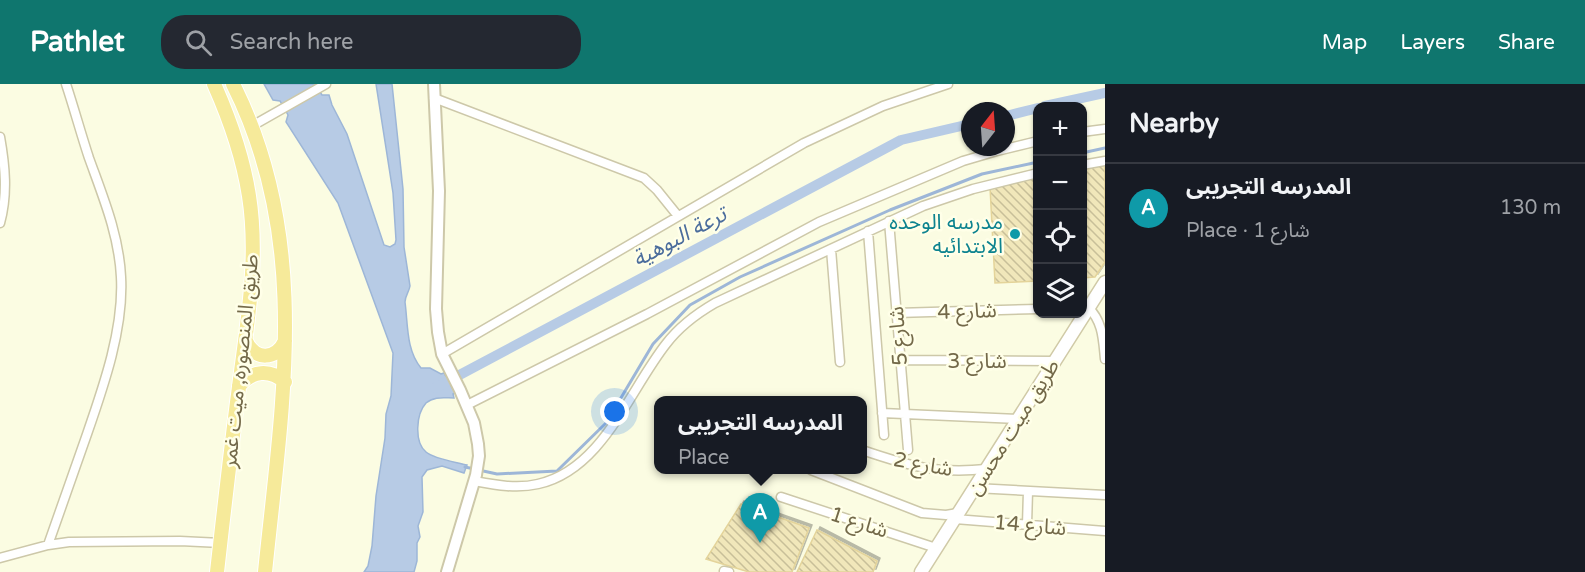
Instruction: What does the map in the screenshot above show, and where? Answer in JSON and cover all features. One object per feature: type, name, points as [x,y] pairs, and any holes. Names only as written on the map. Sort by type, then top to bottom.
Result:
[{"type":"highway","name":"طريق المنصوره, ميت غمر","points":[[214,84],[235,135],[244,167],[250,198],[252,230],[246,341],[218,572]]},
{"type":"highway","name":"طريق المنصوره, ميت غمر","points":[[233,84],[252,126],[269,181],[283,266],[285,382],[266,566]]},
{"type":"highway","points":[[246,341],[253,352],[266,356],[278,352],[285,341]]},
{"type":"highway","points":[[240,386],[250,375],[257,373],[272,374],[285,382]]},
{"type":"main road","name":"طريق ميت محسن","points":[[1087,304],[1105,282]]},
{"type":"main road","name":"طريق ميت محسن","points":[[921,572],[1079,318]]},
{"type":"street","points":[[48,545],[110,364],[121,294],[121,276],[113,225],[88,157],[66,84]]},
{"type":"street","points":[[434,84],[439,191],[436,309],[438,332],[442,354],[467,405],[477,435],[476,473],[447,572]]},
{"type":"street","points":[[442,354],[804,143],[883,106],[948,84]]},
{"type":"street","points":[[252,126],[322,86]]},
{"type":"street","points":[[435,98],[645,178],[678,216]]},
{"type":"street","points":[[1087,131],[1105,129]]},
{"type":"street","points":[[0,136],[5,183],[3,214],[0,223]]},
{"type":"street","points":[[467,405],[647,314],[819,222],[963,161],[1033,142]]},
{"type":"street","points":[[1087,164],[1105,161]]},
{"type":"street","points":[[476,473],[506,487],[520,487],[551,481],[568,472],[596,447],[661,351],[675,333],[697,313],[923,206],[973,189],[1033,174]]},
{"type":"street","name":"شارع 5","points":[[889,221],[908,450]]},
{"type":"street","points":[[868,231],[884,435]]},
{"type":"street","points":[[831,249],[840,362]]},
{"type":"street","points":[[1087,308],[1093,312],[1100,324],[1105,359]]},
{"type":"street","name":"شارع 4","points":[[896,313],[1033,309]]},
{"type":"street","name":"شارع 3","points":[[900,360],[1054,361]]},
{"type":"street","points":[[882,413],[1018,419]]},
{"type":"street","name":"شارع 2","points":[[867,452],[903,464],[924,468],[965,471],[986,469]]},
{"type":"street","name":"شارع 14","points":[[821,474],[922,513],[1105,531]]},
{"type":"street","points":[[975,488],[1105,495]]},
{"type":"street","points":[[1028,491],[1028,525]]},
{"type":"street","name":"شارع 1","points":[[781,497],[936,548]]},
{"type":"street","points":[[0,558],[48,545],[69,542],[105,541],[220,549]]},
{"type":"water","points":[[264,84],[315,84],[322,95],[329,95],[347,134],[384,245],[390,247],[395,244],[396,240],[393,193],[376,84],[392,84],[403,189],[404,247],[410,286],[405,302],[410,345],[421,368],[430,368],[441,374],[444,373],[455,393],[454,398],[436,398],[426,403],[418,421],[418,435],[426,452],[467,465],[464,473],[442,466],[427,470],[422,477],[423,512],[418,526],[420,537],[417,543],[417,561],[414,572],[364,572],[368,566],[372,546],[386,414],[391,396],[393,353],[338,203],[286,122],[288,115],[280,101],[273,100]]},
{"type":"building","points":[[1105,165],[1105,262],[1095,277],[1087,278],[1087,210],[1087,167]]},
{"type":"building","name":"مدرسه الوحده الابتدائيه","points":[[1033,177],[1033,281],[995,283],[990,187]]},
{"type":"building","points":[[741,504],[809,528],[792,572],[749,572],[706,559]]},
{"type":"building","points":[[817,530],[877,561],[873,572],[797,572]]},
{"type":"waterway","name":"ترعة البوهية","points":[[1063,102],[1105,93]]},
{"type":"waterway","name":"ترعة البوهية","points":[[1015,114],[1033,109]]},
{"type":"waterway","name":"ترعة البوهية","points":[[435,388],[901,140],[961,126]]},
{"type":"waterway","points":[[1087,152],[1105,148]]},
{"type":"waterway","points":[[465,467],[497,474],[557,471],[606,423],[653,344],[690,305],[740,277],[890,210],[982,174],[1033,163]]},
{"type":"place","name":"مدرسه الوحده الابتدائيه","points":[[1015,234]]},
{"type":"place","name":"المدرسه التجريبى","points":[[760,543]]}]
